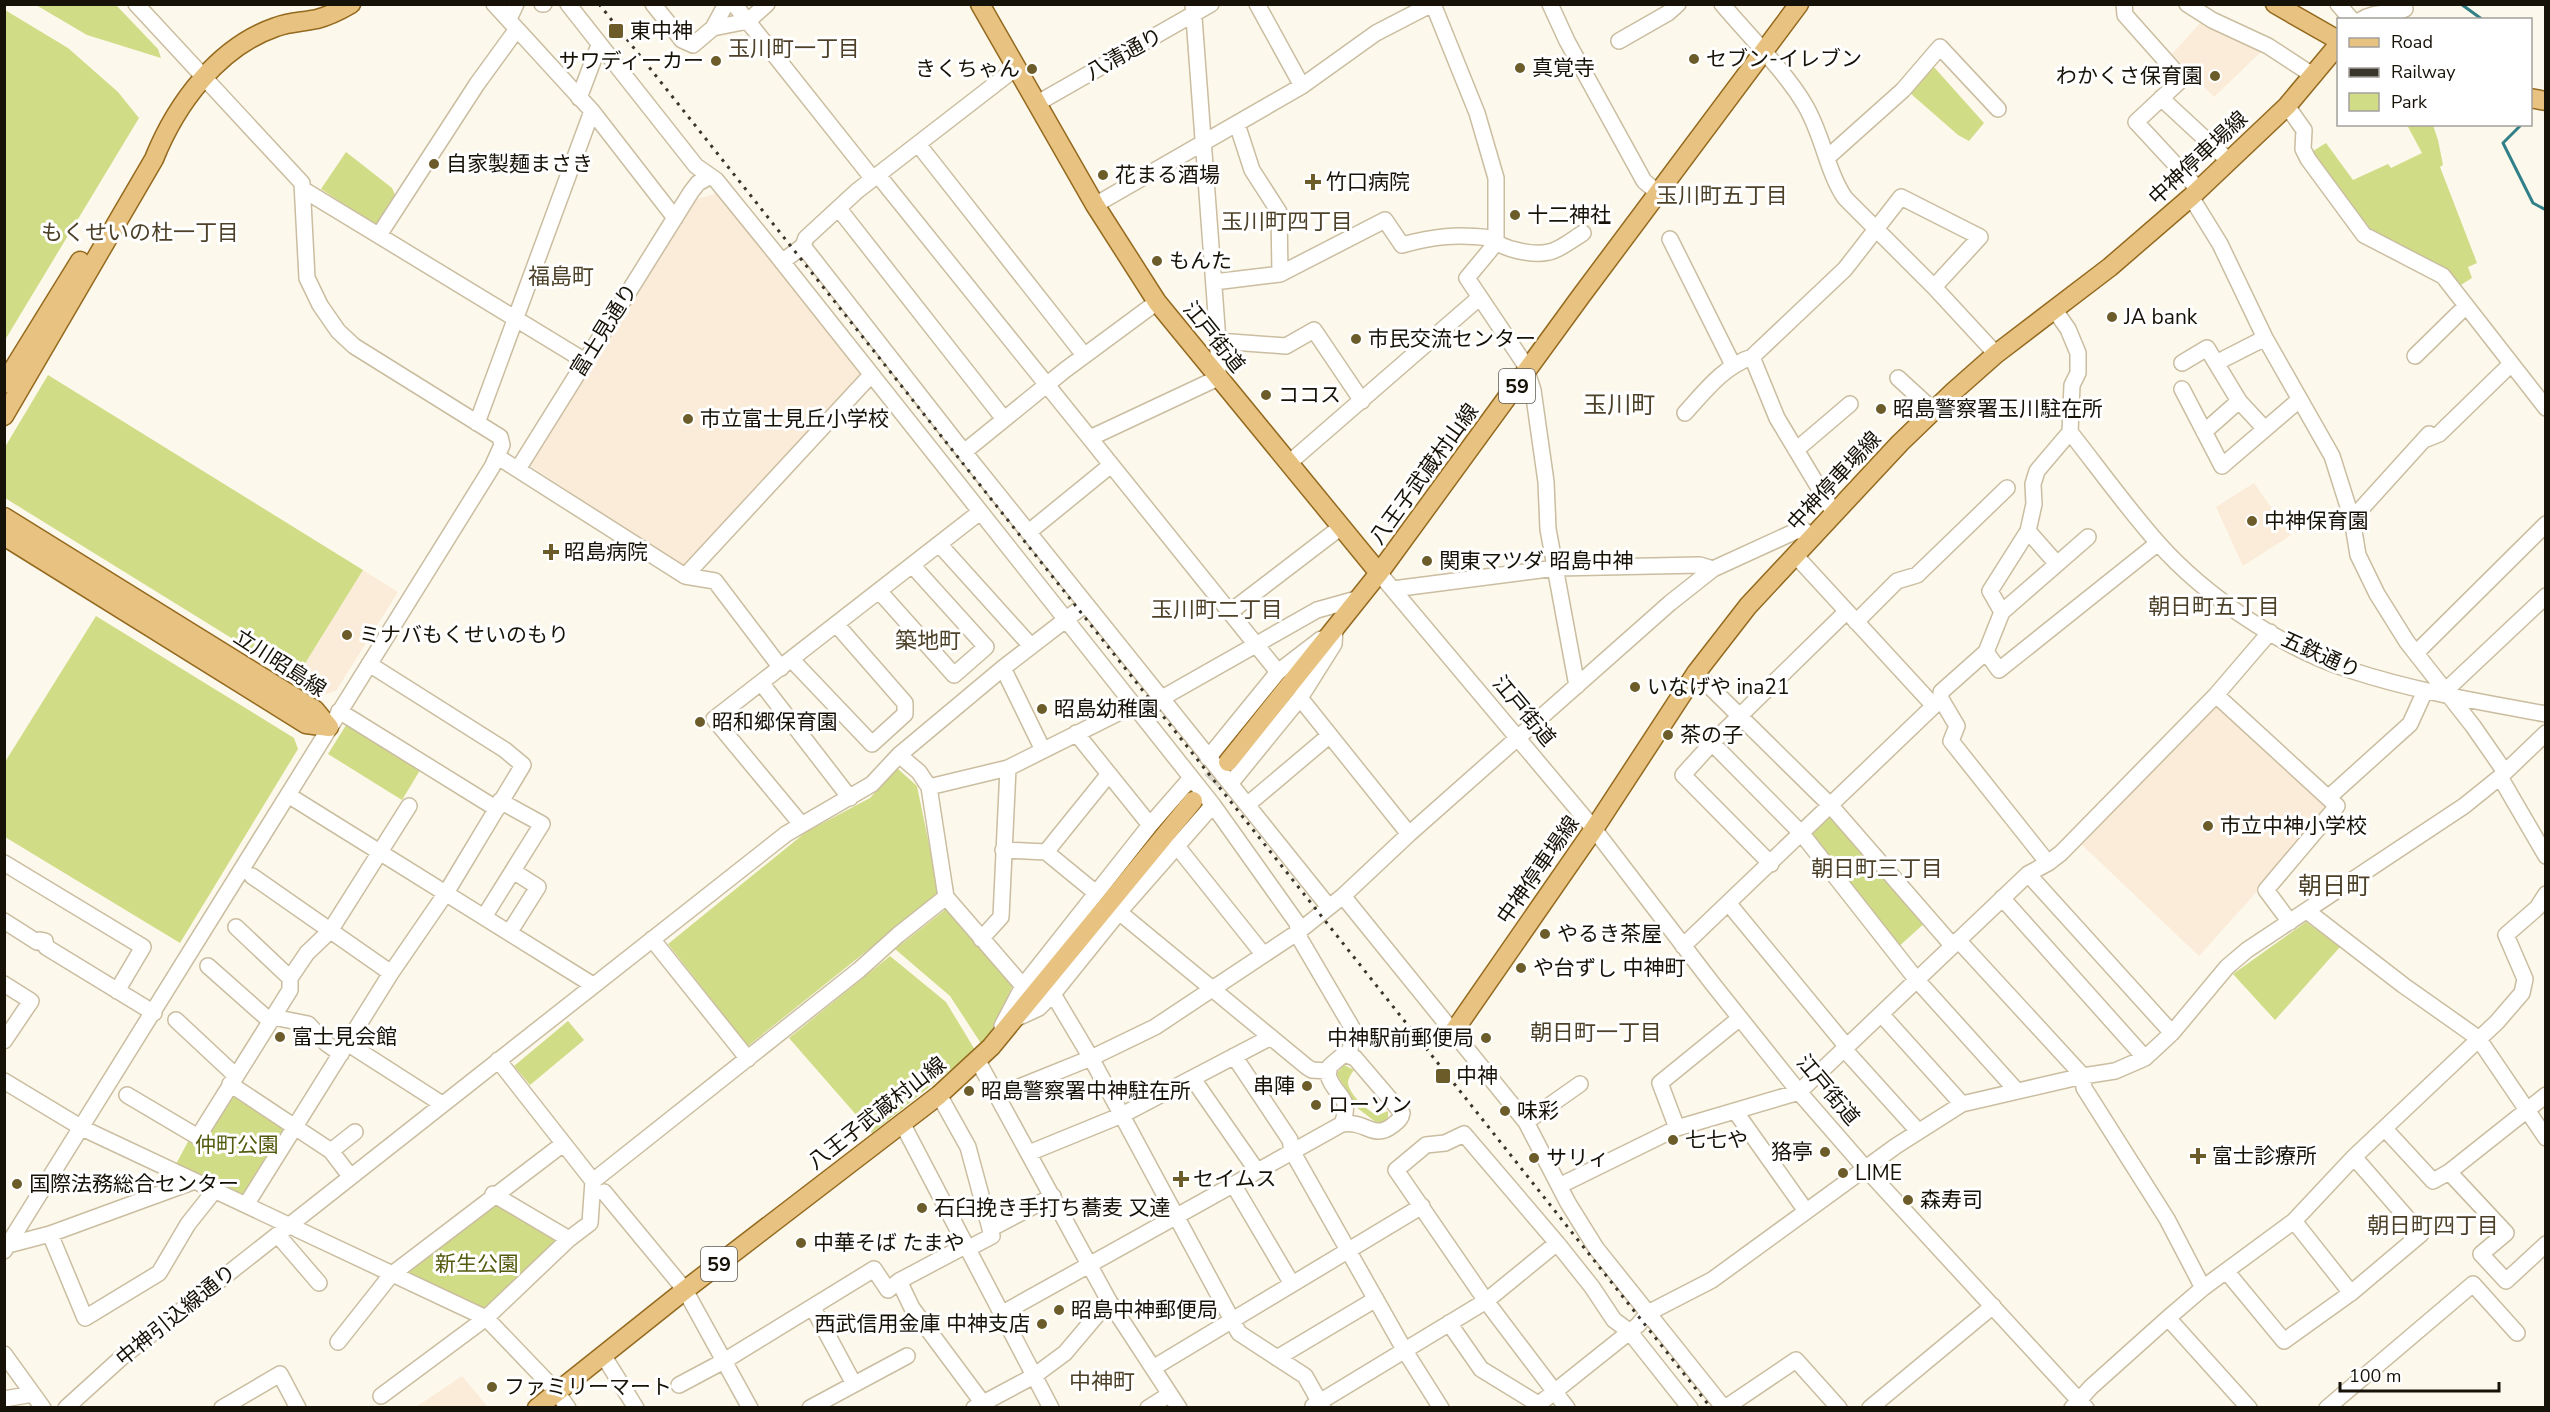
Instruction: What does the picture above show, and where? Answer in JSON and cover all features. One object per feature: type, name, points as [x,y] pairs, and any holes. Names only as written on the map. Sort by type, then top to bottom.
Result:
[{"type":"main road","points":[[4,384],[134,172],[162,138],[178,111],[204,78],[225,57],[263,31],[326,16],[351,4]]},
{"type":"main road","name":"江戸街道","points":[[980,4],[1095,205],[1157,302],[1379,573]]},
{"type":"main road","name":"八王子武蔵村山線","points":[[1228,762],[1379,573],[1762,51],[1799,4]]},
{"type":"main road","points":[[2275,4],[2337,39]]},
{"type":"main road","name":"中神停車場線","points":[[1454,1031],[1594,829],[1696,673],[1748,606],[1834,513],[1934,411],[1996,354],[2110,267],[2195,194],[2287,106],[2337,46]]},
{"type":"main road","points":[[4,417],[154,159],[162,138]]},
{"type":"main road","name":"立川昭島線","points":[[4,517],[315,710],[330,727]]},
{"type":"main road","name":"立川昭島線","points":[[4,536],[306,724],[330,727]]},
{"type":"main road","name":"八王子武蔵村山線","points":[[537,1407],[939,1095],[978,1061],[1193,801]]},
{"type":"street","points":[[6,1248],[498,457],[502,445],[500,437],[354,346],[338,331],[315,297],[307,278],[304,255],[304,190],[297,175],[136,4]]},
{"type":"street","points":[[494,4],[592,111],[675,218]]},
{"type":"street","points":[[379,235],[513,24],[516,4]]},
{"type":"street","points":[[568,4],[696,166],[716,180],[1213,805],[1297,923],[1300,939],[1354,1031],[1349,1054]]},
{"type":"street","points":[[653,4],[686,44],[693,45],[713,28],[726,4]]},
{"type":"street","points":[[734,4],[1112,465],[1278,672]]},
{"type":"street","points":[[713,28],[748,21],[767,4]]},
{"type":"street","name":"八清通り","points":[[1036,104],[1194,9],[1211,4]]},
{"type":"street","points":[[1257,4],[1302,86]]},
{"type":"street","points":[[1095,205],[1302,86],[1376,33],[1432,4],[1477,113],[1492,163],[1497,194],[1496,243],[1467,278],[1524,363],[1533,390],[1546,482],[1548,529],[1577,686]]},
{"type":"street","points":[[1550,4],[1566,40],[1644,181],[1658,193]]},
{"type":"street","points":[[1619,41],[1668,14],[1678,4]]},
{"type":"street","points":[[1722,4],[1788,80],[1804,104],[1820,132],[1837,186],[1845,198],[1934,287],[1996,354]]},
{"type":"street","points":[[2124,4],[2125,15],[2182,79],[2136,122],[2195,194],[2265,338],[2317,425],[2332,456],[2352,519],[2358,555],[2377,594],[2502,774],[2545,853]]},
{"type":"street","points":[[2187,4],[2212,20],[2268,46],[2314,76]]},
{"type":"street","points":[[2338,4],[2350,18]]},
{"type":"street","points":[[1090,438],[1218,378],[1218,341],[1194,9]]},
{"type":"street","points":[[2364,18],[2372,13],[2395,14],[2407,11]]},
{"type":"street","points":[[579,98],[599,45]]},
{"type":"street","points":[[1828,157],[1903,90],[1940,47],[1998,109]]},
{"type":"street","points":[[782,262],[803,246],[806,238],[875,177],[1016,68]]},
{"type":"street","points":[[2161,99],[2229,161]]},
{"type":"street","points":[[2287,106],[2304,130],[2303,150],[2308,159],[2364,235],[2443,276],[2546,408]]},
{"type":"street","points":[[477,423],[592,111]]},
{"type":"street","points":[[1237,124],[1252,170],[1279,212],[1280,274]]},
{"type":"street","points":[[918,144],[1084,355]]},
{"type":"street","name":"富士見通り","points":[[518,469],[675,218],[698,183],[709,177]]},
{"type":"street","points":[[304,190],[585,361]]},
{"type":"street","points":[[1685,413],[1734,364],[1752,357],[1786,327],[1816,294],[1845,269],[1901,197],[1980,237],[1934,287]]},
{"type":"street","points":[[838,209],[1004,419]]},
{"type":"street","points":[[1214,282],[1280,274],[1385,220],[1402,244],[1436,236],[1466,235],[1491,238],[1496,243],[1528,252],[1551,252],[1583,234]]},
{"type":"street","points":[[1670,239],[1734,364]]},
{"type":"street","points":[[803,246],[964,452],[1030,531],[1208,758],[1329,907]]},
{"type":"street","points":[[1289,463],[1479,298]]},
{"type":"street","points":[[964,452],[1084,355],[1157,302]]},
{"type":"street","points":[[2415,356],[2466,306]]},
{"type":"street","points":[[2002,612],[1990,591],[2028,531],[2034,504],[2033,484],[2037,471],[2070,432],[2072,385],[2078,374],[2078,353],[2068,328],[2054,309]]},
{"type":"street","points":[[1218,341],[1286,346],[1314,330],[1362,401]]},
{"type":"street","points":[[2216,363],[2265,338]]},
{"type":"street","points":[[2186,356],[2207,348],[2240,401],[2265,429]]},
{"type":"street","points":[[1752,357],[1777,418],[1834,513]]},
{"type":"street","points":[[2352,519],[2427,437],[2439,434],[2511,364]]},
{"type":"street","points":[[685,576],[871,375]]},
{"type":"street","points":[[1898,378],[1934,411]]},
{"type":"street","points":[[2182,389],[2222,466],[2300,400]]},
{"type":"street","points":[[2204,432],[2240,401]]},
{"type":"street","points":[[1796,450],[1850,404]]},
{"type":"street","name":"五鉄通り","points":[[2070,432],[2158,543],[2232,609],[2270,632],[2348,669],[2425,691],[2446,693],[2546,714]]},
{"type":"street","points":[[498,457],[685,576],[715,581],[786,663],[872,744],[905,714],[905,703],[837,624]]},
{"type":"street","points":[[1030,531],[1112,465]]},
{"type":"street","points":[[1771,864],[1683,775],[1740,716],[1851,617],[1897,581],[1917,575],[2007,488]]},
{"type":"street","points":[[801,824],[714,719],[762,684],[980,512]]},
{"type":"street","points":[[2416,653],[2546,524]]},
{"type":"street","points":[[1230,612],[1341,527]]},
{"type":"street","points":[[997,1096],[1091,1058],[1155,1027],[1298,932],[1343,896],[1409,834],[1670,603],[1713,569],[1796,531],[1805,531],[1813,536]]},
{"type":"street","points":[[2028,531],[2057,564]]},
{"type":"street","points":[[1683,946],[1938,702],[1941,692],[1986,652],[2002,612],[2088,537]]},
{"type":"street","points":[[1986,652],[1999,670],[2158,543]]},
{"type":"street","points":[[939,544],[1031,646]]},
{"type":"street","points":[[1795,555],[1851,617],[1938,702],[1957,726],[1951,741],[2048,863]]},
{"type":"street","points":[[879,591],[954,675],[986,647],[912,565]]},
{"type":"street","points":[[1393,589],[1556,568],[1700,565],[1713,569]]},
{"type":"street","name":"江戸街道","points":[[1379,573],[1594,829],[1799,1092],[1866,1169],[1993,1306],[2079,1405]]},
{"type":"street","points":[[2446,693],[2546,596]]},
{"type":"street","points":[[1162,698],[1317,610],[1360,598]]},
{"type":"street","points":[[159,1337],[282,1240],[292,1227],[350,1176],[652,939],[801,824],[872,784],[899,755],[1031,646],[1086,604]]},
{"type":"street","points":[[1208,758],[1278,672],[1335,629]]},
{"type":"street","points":[[1230,784],[1300,698],[1334,644],[1335,629]]},
{"type":"street","points":[[1559,1186],[1677,1128],[1799,1092],[2028,874],[2048,863],[2216,695],[2270,632]]},
{"type":"street","points":[[246,1205],[391,973],[446,892],[523,765],[505,750],[369,664]]},
{"type":"street","points":[[1003,669],[1043,750]]},
{"type":"street","points":[[1696,673],[1831,806],[1955,942],[2083,1076],[2084,1088],[2168,1219],[2204,1288]]},
{"type":"street","points":[[762,684],[850,798]]},
{"type":"street","points":[[2328,798],[2410,724],[2425,691]]},
{"type":"street","points":[[2216,695],[2337,806],[2266,890],[2290,922]]},
{"type":"street","points":[[1300,698],[1409,834]]},
{"type":"street","points":[[929,787],[1008,768],[1132,706]]},
{"type":"street","points":[[339,711],[499,805],[542,824],[484,917]]},
{"type":"street","points":[[1449,1323],[1481,1369],[1536,1406],[1642,1321],[1648,1313],[1712,1280],[1918,1131],[1962,1104],[2083,1076],[2115,1071],[2145,1058],[2172,1033],[2227,967],[2247,950],[2464,806],[2546,733]]},
{"type":"street","points":[[1076,734],[1150,825]]},
{"type":"street","points":[[1247,805],[1330,735]]},
{"type":"street","points":[[1712,743],[1802,834],[1916,979],[2017,1091]]},
{"type":"street","points":[[899,755],[920,772],[929,787],[946,897],[1023,986]]},
{"type":"street","points":[[981,939],[1000,917],[1008,768]]},
{"type":"street","points":[[1046,852],[1109,774]]},
{"type":"street","points":[[991,1047],[1023,986],[1150,825],[1191,778]]},
{"type":"street","points":[[288,795],[593,985]]},
{"type":"street","points":[[1015,1019],[1039,1008],[1053,994],[1119,912],[1213,805]]},
{"type":"street","points":[[127,1095],[198,1137],[290,990],[290,978],[307,952],[330,931],[409,806]]},
{"type":"street","points":[[1176,845],[1263,954]]},
{"type":"street","points":[[1003,850],[1046,852],[1096,893]]},
{"type":"street","points":[[4,863],[143,947],[117,991]]},
{"type":"street","points":[[508,933],[538,887],[513,871]]},
{"type":"street","points":[[2028,874],[2172,1033]]},
{"type":"street","points":[[252,876],[391,973]]},
{"type":"street","points":[[2079,1405],[2168,1318],[2204,1288],[2294,1221],[2354,1157],[2497,1022],[2522,993],[2525,979],[2506,935],[2541,911],[2546,894]]},
{"type":"street","points":[[1343,896],[1527,1122],[1559,1186],[1596,1248],[1724,1407],[1796,1360],[1839,1407]]},
{"type":"street","points":[[593,1181],[946,897]]},
{"type":"street","points":[[2002,898],[2145,1058]]},
{"type":"street","points":[[1729,904],[1845,1048],[1918,1131]]},
{"type":"street","points":[[2307,911],[2403,985],[2478,1038],[2546,1138]]},
{"type":"street","points":[[1119,912],[1312,1070],[1328,1071]]},
{"type":"street","points":[[4,921],[154,1013]]},
{"type":"street","points":[[236,927],[290,978]]},
{"type":"street","points":[[652,939],[747,1059]]},
{"type":"street","points":[[208,966],[272,1019],[308,1024],[327,1044],[344,1048],[442,1104]]},
{"type":"street","points":[[4,984],[31,1001],[4,1041]]},
{"type":"street","points":[[1053,994],[1091,1058],[1239,1333],[1305,1376],[1318,1406],[1486,1300],[1557,1243]]},
{"type":"street","points":[[1881,1014],[1962,1104]]},
{"type":"street","points":[[1677,1128],[1660,1083],[1740,1018]]},
{"type":"street","points":[[176,1020],[233,1080],[331,1151],[350,1176]]},
{"type":"street","points":[[1029,1153],[1122,1115],[1271,1037]]},
{"type":"street","points":[[1349,1054],[1340,1057],[1328,1071],[1329,1080],[1346,1102],[1377,1128],[1387,1130]]},
{"type":"street","points":[[1001,1314],[1342,1124],[1359,1123],[1380,1133],[1387,1130],[1400,1119],[1402,1113],[1349,1054]]},
{"type":"street","points":[[1234,1056],[1290,1140],[1292,1151],[1404,1351],[1441,1407]]},
{"type":"street","points":[[381,1396],[486,1318],[569,1239],[590,1223],[593,1181],[498,1060]]},
{"type":"street","points":[[978,1061],[1089,1265],[1179,1407]]},
{"type":"street","points":[[1193,1079],[1257,1171]]},
{"type":"street","points":[[4,1081],[82,1128],[486,1318],[557,1392],[568,1407]]},
{"type":"street","points":[[1527,1122],[1580,1084]]},
{"type":"street","points":[[679,1385],[724,1361],[874,1269],[888,1290],[899,1281],[992,1236],[968,1147],[939,1095]]},
{"type":"street","points":[[2385,1129],[2433,1181],[2449,1172],[2546,1095]]},
{"type":"street","points":[[1342,1124],[1347,1110],[1346,1102]]},
{"type":"street","points":[[1735,1111],[1806,1211]]},
{"type":"street","points":[[902,1123],[1051,1407]]},
{"type":"street","points":[[331,1151],[355,1132]]},
{"type":"street","points":[[1567,1407],[1486,1300],[1396,1170],[1426,1145],[1445,1143],[1464,1134],[1557,1243],[1592,1287],[1614,1320],[1629,1330],[1690,1407]]},
{"type":"street","points":[[338,1342],[391,1275],[493,1194],[563,1144]]},
{"type":"street","points":[[2227,1272],[2284,1341],[2351,1293],[2421,1234],[2354,1157]]},
{"type":"street","points":[[2449,1172],[2506,1233],[2481,1254],[2506,1281],[2546,1244]]},
{"type":"street","points":[[6,1248],[195,1181]]},
{"type":"street","points":[[1233,1184],[1292,1284]]},
{"type":"street","points":[[50,1234],[85,1318],[159,1274],[188,1224],[215,1190]]},
{"type":"street","points":[[604,1192],[685,1290],[750,1407]]},
{"type":"street","points":[[493,1194],[569,1239]]},
{"type":"street","points":[[990,1229],[1053,1196]]},
{"type":"street","points":[[1153,1368],[1422,1206]]},
{"type":"street","points":[[2294,1221],[2351,1293]]},
{"type":"street","name":"中神引込線通り","points":[[66,1407],[121,1358],[292,1227]]},
{"type":"street","points":[[282,1240],[319,1283]]},
{"type":"street","points":[[899,1281],[912,1308],[978,1405],[1034,1376],[1065,1353],[1110,1301]]},
{"type":"street","points":[[2327,1407],[2473,1284],[2517,1333]]},
{"type":"street","points":[[1277,1358],[1376,1299]]},
{"type":"street","points":[[1870,1407],[1993,1306]]},
{"type":"street","points":[[813,1308],[854,1384]]},
{"type":"street","points":[[2168,1318],[2249,1407]]},
{"type":"street","points":[[4,1354],[43,1407]]},
{"type":"street","points":[[603,1355],[636,1407]]},
{"type":"street","points":[[810,1407],[907,1356]]},
{"type":"street","points":[[229,1406],[280,1374],[298,1407]]},
{"type":"street","points":[[4,1399],[33,1394]]},
{"type":"street","points":[[1148,1407],[1170,1394]]},
{"type":"shaded area","name":"わかくさ保育園","points":[[2202,21],[2262,51],[2214,97],[2172,54]]},
{"type":"shaded area","name":"市立富士見丘小学校","points":[[718,193],[862,373],[684,567],[529,465],[690,201]]},
{"type":"shaded area","name":"中神保育園","points":[[2254,483],[2291,535],[2243,566],[2216,507]]},
{"type":"shaded area","name":"ミナバもくせいのもり","points":[[363,570],[398,592],[336,691],[323,695],[296,678]]},
{"type":"shaded area","name":"市立中神小学校","points":[[2215,700],[2333,807],[2199,956],[2082,845]]},
{"type":"shaded area","points":[[462,1376],[488,1407],[416,1407]]},
{"type":"green space","points":[[36,5],[116,5],[158,49],[161,58],[87,35]]},
{"type":"green space","points":[[5,10],[68,48],[118,92],[139,118],[5,340]]},
{"type":"green space","points":[[1933,66],[1984,123],[1969,141],[1958,135],[1910,93]]},
{"type":"green space","points":[[2408,126],[2433,126],[2443,165],[2440,167],[2477,263],[2468,267],[2472,278],[2456,288],[2365,231],[2310,153],[2326,143],[2353,180],[2388,164],[2391,168],[2422,153]]},
{"type":"green space","points":[[346,152],[392,188],[396,197],[377,223],[372,223],[321,189]]},
{"type":"green space","points":[[48,375],[363,570],[296,678],[5,498],[5,447]]},
{"type":"green space","points":[[96,616],[294,738],[298,749],[180,943],[5,837],[5,762]]},
{"type":"green space","points":[[348,722],[422,767],[402,800],[328,754]]},
{"type":"green space","points":[[897,768],[917,786],[939,893],[748,1046],[668,944],[806,832],[870,798]]},
{"type":"green space","points":[[1832,810],[1927,921],[1896,949],[1807,835]]},
{"type":"green space","points":[[946,909],[1013,985],[988,1039],[982,1045],[950,996],[895,949]]},
{"type":"green space","points":[[2306,922],[2340,947],[2275,1020],[2233,974]]},
{"type":"green space","points":[[890,956],[946,1002],[975,1050],[872,1133],[789,1038]]},
{"type":"green space","points":[[568,1021],[584,1040],[530,1085],[514,1066]]},
{"type":"green space","points":[[1344,1065],[1354,1070],[1348,1083],[1355,1097],[1378,1115],[1388,1111],[1386,1121],[1377,1123],[1352,1104],[1350,1095],[1337,1073]]},
{"type":"green space","name":"仲町公園","points":[[234,1090],[289,1125],[244,1196],[176,1164],[190,1138]]},
{"type":"green space","name":"新生公園","points":[[494,1199],[560,1242],[485,1313],[401,1275]]},
{"type":"waterway","points":[[2461,4],[2480,18]]},
{"type":"waterway","points":[[2520,126],[2503,143],[2533,203],[2546,210]]},
{"type":"tunnel","points":[[1193,801],[1228,762]]},
{"type":"railway","points":[[599,4],[1711,1408]]},
{"type":"place","name":"東中神","points":[[616,31]]},
{"type":"place","name":"セブン-イレブン","points":[[1694,59]]},
{"type":"place","name":"サワディーカー","points":[[716,61]]},
{"type":"place","name":"真覚寺","points":[[1520,68]]},
{"type":"place","name":"きくちゃん","points":[[1032,69]]},
{"type":"place","name":"わかくさ保育園","points":[[2215,76]]},
{"type":"place","name":"自家製麺まさき","points":[[434,164]]},
{"type":"place","name":"花まる酒場","points":[[1103,175]]},
{"type":"place","name":"竹口病院","points":[[1313,182]]},
{"type":"place","name":"十二神社","points":[[1515,215]]},
{"type":"place","name":"もんた","points":[[1157,261]]},
{"type":"place","name":"JA bank","points":[[2112,317]]},
{"type":"place","name":"市民交流センター","points":[[1356,339]]},
{"type":"place","name":"ココス","points":[[1266,395]]},
{"type":"place","name":"昭島警察署玉川駐在所","points":[[1881,409]]},
{"type":"place","name":"市立富士見丘小学校","points":[[688,419]]},
{"type":"place","name":"中神保育園","points":[[2252,521]]},
{"type":"place","name":"昭島病院","points":[[551,552]]},
{"type":"place","name":"関東マツダ 昭島中神","points":[[1427,561]]},
{"type":"place","name":"ミナバもくせいのもり","points":[[347,635]]},
{"type":"place","name":"いなげや ina21","points":[[1635,687]]},
{"type":"place","name":"昭島幼稚園","points":[[1042,709]]},
{"type":"place","name":"昭和郷保育園","points":[[700,722]]},
{"type":"place","name":"茶の子","points":[[1668,735]]},
{"type":"place","name":"市立中神小学校","points":[[2208,826]]},
{"type":"place","name":"やるき茶屋","points":[[1545,934]]},
{"type":"place","name":"や台ずし 中神町","points":[[1521,968]]},
{"type":"place","name":"富士見会館","points":[[280,1037]]},
{"type":"place","name":"中神駅前郵便局","points":[[1486,1038]]},
{"type":"place","name":"中神","points":[[1443,1076]]},
{"type":"place","name":"串陣","points":[[1307,1086]]},
{"type":"place","name":"昭島警察署中神駐在所","points":[[969,1091]]},
{"type":"place","name":"ローソン","points":[[1316,1105]]},
{"type":"place","name":"味彩","points":[[1505,1111]]},
{"type":"place","name":"七七や","points":[[1673,1140]]},
{"type":"place","name":"狢亭","points":[[1825,1152]]},
{"type":"place","name":"富士診療所","points":[[2198,1156]]},
{"type":"place","name":"サリィ","points":[[1534,1158]]},
{"type":"place","name":"LIME","points":[[1843,1173]]},
{"type":"place","name":"セイムス","points":[[1181,1179]]},
{"type":"place","name":"国際法務総合センター","points":[[17,1184]]},
{"type":"place","name":"森寿司","points":[[1908,1200]]},
{"type":"place","name":"石臼挽き手打ち蕎麦 又達","points":[[922,1208]]},
{"type":"place","name":"中華そば たまや","points":[[801,1243]]},
{"type":"place","name":"昭島中神郵便局","points":[[1059,1310]]},
{"type":"place","name":"西武信用金庫 中神支店","points":[[1042,1324]]},
{"type":"place","name":"ファミリーマート","points":[[492,1387]]},
{"type":"district","name":"玉川町一丁目","points":[[794,49]]},
{"type":"district","name":"玉川町五丁目","points":[[1722,196]]},
{"type":"district","name":"玉川町四丁目","points":[[1287,222]]},
{"type":"district","name":"もくせいの杜一丁目","points":[[140,233]]},
{"type":"district","name":"福島町","points":[[561,277]]},
{"type":"district","name":"玉川町","points":[[1619,405]]},
{"type":"district","name":"朝日町五丁目","points":[[2214,607]]},
{"type":"district","name":"玉川町二丁目","points":[[1217,610]]},
{"type":"district","name":"築地町","points":[[928,641]]},
{"type":"district","name":"朝日町三丁目","points":[[1877,869]]},
{"type":"district","name":"朝日町","points":[[2334,886]]},
{"type":"district","name":"朝日町一丁目","points":[[1596,1033]]},
{"type":"district","name":"朝日町四丁目","points":[[2433,1226]]},
{"type":"district","name":"中神町","points":[[1102,1382]]}]
